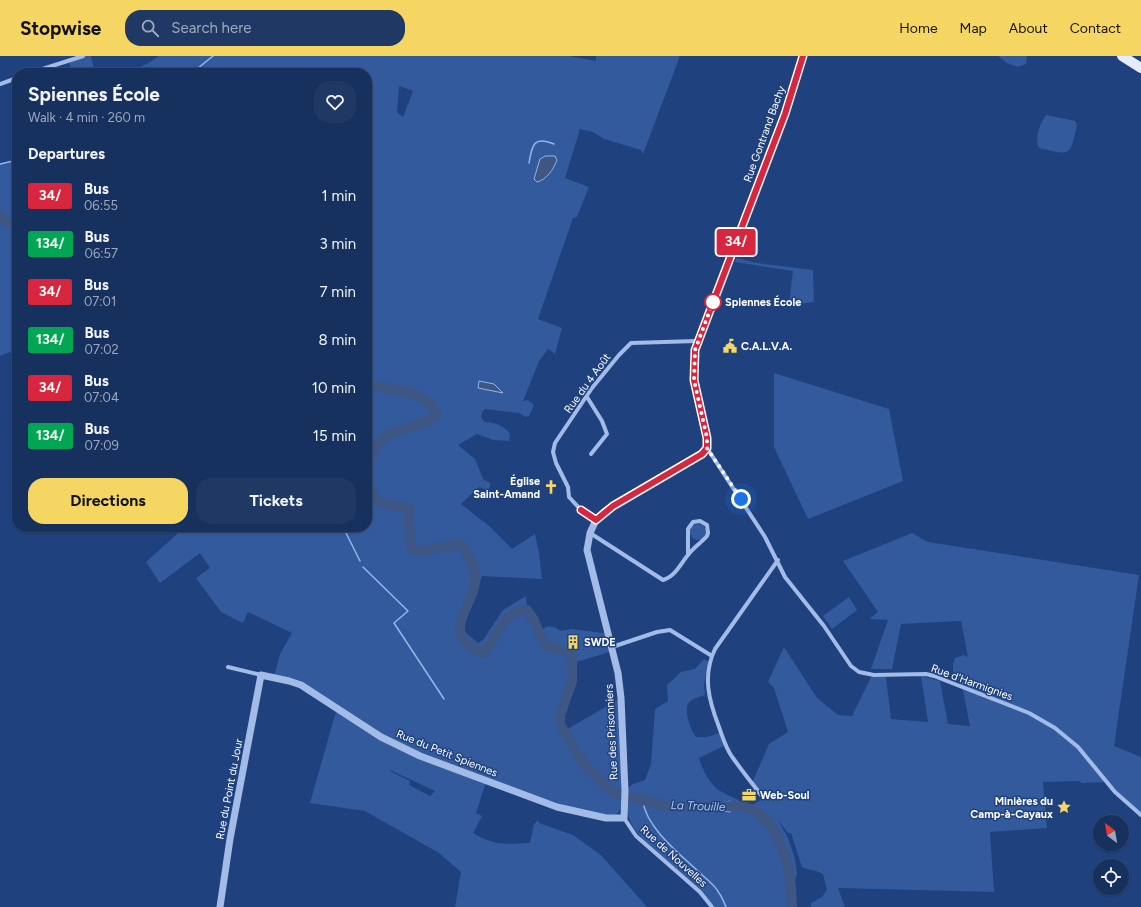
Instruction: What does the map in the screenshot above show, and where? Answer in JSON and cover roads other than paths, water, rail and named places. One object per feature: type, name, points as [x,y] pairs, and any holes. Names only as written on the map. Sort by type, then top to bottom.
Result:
[{"type":"main road","points":[[1122,56],[1141,68]]},
{"type":"street","points":[[46,68],[83,56]]},
{"type":"street","name":"Rue Gontrand Bachy","points":[[707,448],[707,438],[694,380],[695,350],[785,114],[803,56]]},
{"type":"street","points":[[0,84],[12,80]]},
{"type":"street","name":"Rue du 4 Août","points":[[596,520],[581,510],[569,497],[568,487],[556,463],[553,452],[556,443],[587,397],[619,355],[631,343],[698,341]]},
{"type":"street","points":[[587,397],[602,421],[607,434],[591,454]]},
{"type":"street","name":"Rue des Prisonniers","points":[[624,818],[625,791],[621,698],[612,647],[587,554],[590,532],[596,520],[613,506],[702,454],[707,448]]},
{"type":"street","name":"Rue d'Harmignies","points":[[707,448],[765,537],[778,560],[785,577],[824,626],[847,662],[855,670],[874,675],[926,674],[1029,713],[1073,741],[1118,795],[1141,815]]},
{"type":"street","points":[[590,532],[663,580],[669,578],[684,562],[688,554],[704,540],[708,533],[706,526],[700,521],[691,523],[688,528],[688,554]]},
{"type":"street","points":[[761,795],[730,753],[710,704],[707,691],[712,656],[778,560]]},
{"type":"street","points":[[612,647],[657,632],[670,630],[712,656]]},
{"type":"street","name":"Rue du Petit Spiennes","points":[[228,667],[289,680],[301,685],[381,737],[435,763],[557,807],[606,818],[624,818]]},
{"type":"street","name":"Rue du Point du Jour","points":[[220,907],[231,832],[261,675]]},
{"type":"street","name":"Rue de Nouvelles","points":[[624,818],[636,836],[700,892],[712,907]]},
{"type":"waterway","points":[[198,68],[213,56]]},
{"type":"waterway","points":[[529,163],[531,151],[535,143],[542,141],[554,144]]},
{"type":"waterway","points":[[0,164],[12,161]]},
{"type":"waterway","name":"La Trouille","points":[[0,216],[6,223],[12,224]]},
{"type":"waterway","name":"La Trouille","points":[[372,386],[407,392],[426,400],[437,415],[423,423],[397,431],[387,436],[379,443],[372,454]]},
{"type":"waterway","name":"La Trouille","points":[[372,492],[375,500],[388,505],[408,508],[411,548],[421,551],[461,544],[468,554],[475,572],[475,584],[472,595],[462,616],[460,626],[462,636],[469,645],[484,653],[506,619],[512,614],[527,610],[534,620],[541,638],[547,646],[572,654],[572,681],[560,716],[560,724],[584,764],[609,789],[620,795],[674,807],[741,806],[755,811],[766,820],[775,832],[782,846],[790,878],[792,907]]},
{"type":"waterway","points":[[346,532],[360,561]]},
{"type":"waterway","points":[[363,567],[408,611],[394,623],[444,699]]},
{"type":"waterway","points":[[570,653],[573,644]]},
{"type":"waterway","points":[[643,801],[650,821],[657,831],[715,887],[726,907]]},
{"type":"place","name":"Spiennes École","points":[[713,302]]},
{"type":"place","name":"C.A.L.V.A.","points":[[730,346]]},
{"type":"place","name":"Église Saint-Amand","points":[[551,487]]},
{"type":"place","name":"SWDE","points":[[573,642]]},
{"type":"place","name":"Web-Soul","points":[[749,795]]},
{"type":"place","name":"Minières du Camp-à-Cayaux","points":[[1064,807]]}]
